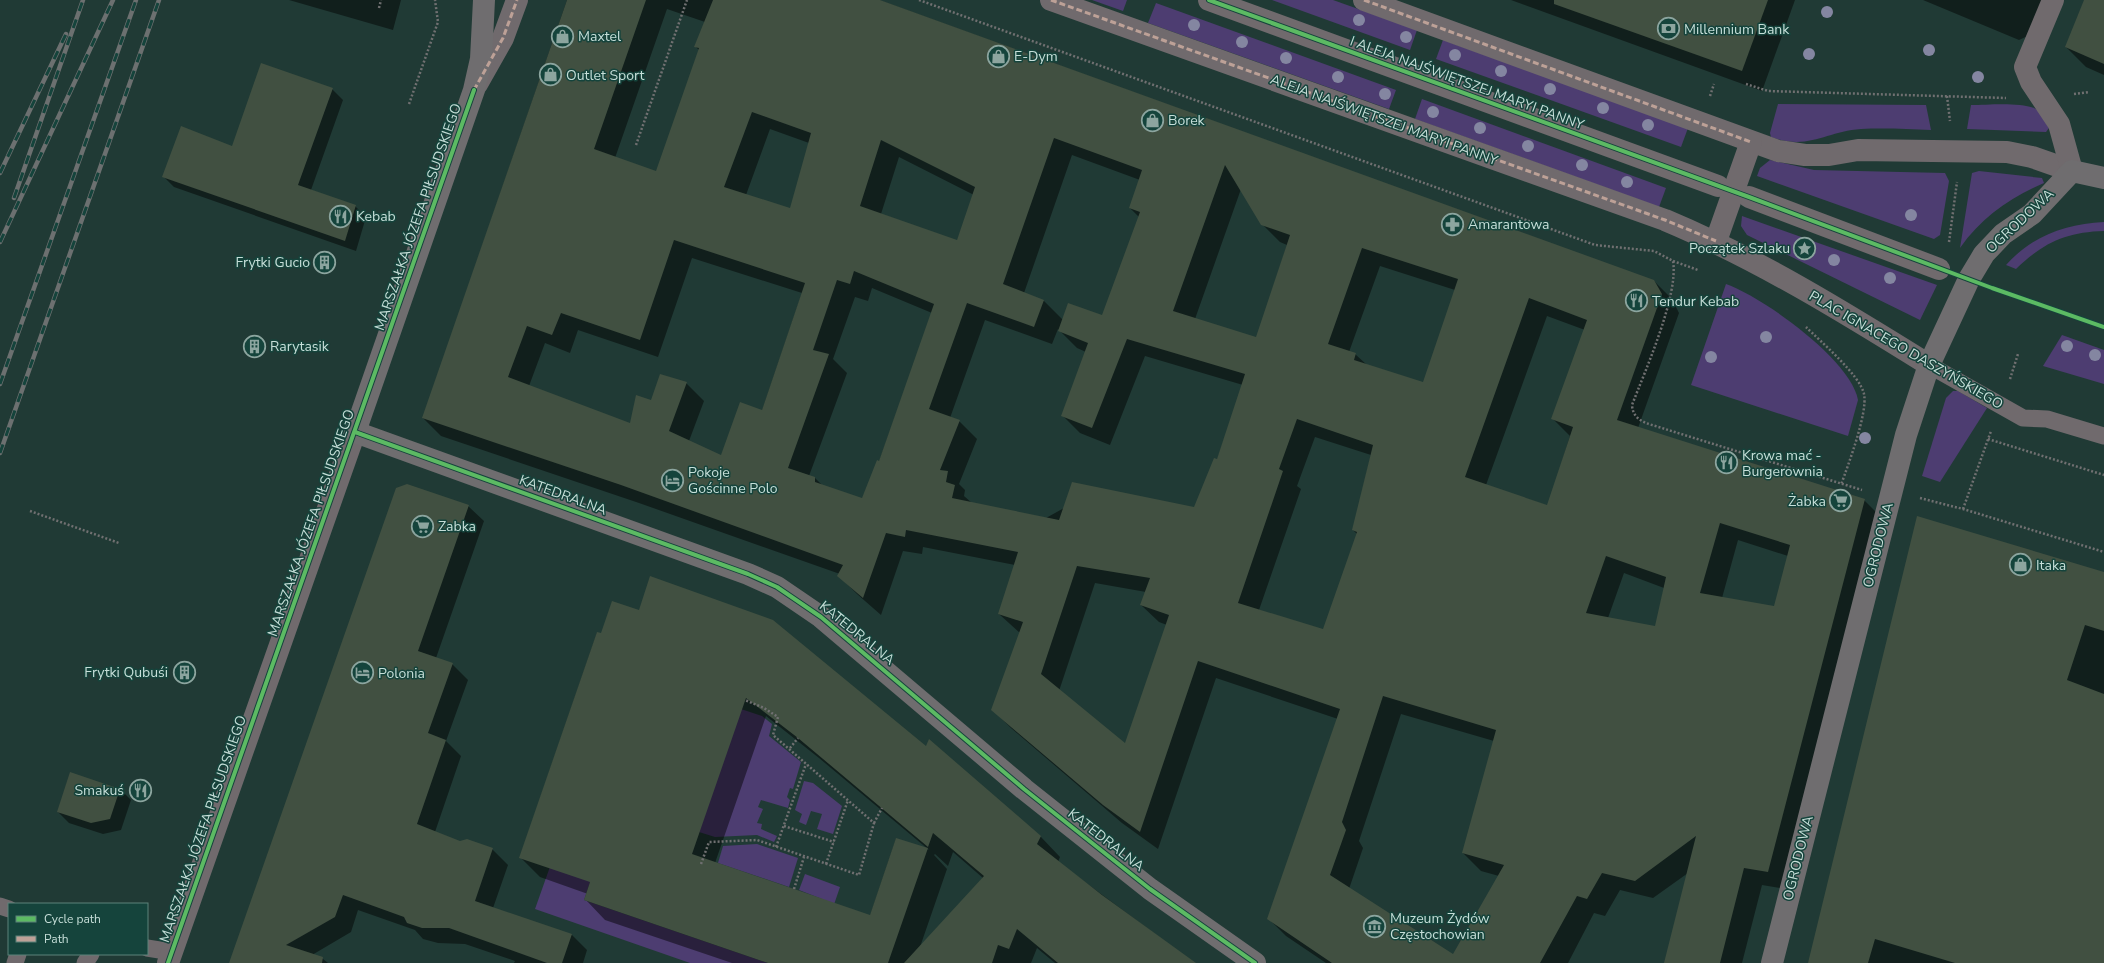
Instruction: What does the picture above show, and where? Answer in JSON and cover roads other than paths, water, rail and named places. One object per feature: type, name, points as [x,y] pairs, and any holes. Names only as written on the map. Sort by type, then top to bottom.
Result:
[{"type":"street","name":"MARSZAŁKA JÓZEFA PIŁSUDSKIEGO","points":[[170,957],[474,90],[481,60],[484,0]]},
{"type":"street","name":"MARSZAŁKA JÓZEFA PIŁSUDSKIEGO","points":[[474,90],[503,38],[517,0]]},
{"type":"street","name":"ALEJA NAJŚWIĘTSZEJ MARYI PANNY","points":[[1051,0],[1665,220],[1716,241]]},
{"type":"street","name":"I ALEJA NAJŚWIĘTSZEJ MARYI PANNY","points":[[1209,0],[1718,186]]},
{"type":"street","points":[[1364,0],[1778,151],[1805,155],[1829,154],[1858,150],[2007,152],[2032,157],[2072,172],[2104,178]]},
{"type":"street","points":[[2053,0],[2025,67],[2031,82],[2059,124],[2072,172]]},
{"type":"street","points":[[1716,241],[1751,142]]},
{"type":"street","name":"OGRODOWA","points":[[1772,963],[1906,435],[1929,365],[1969,280],[1984,254],[2003,234],[2032,214],[2072,172]]},
{"type":"street","points":[[1749,197],[1939,269]]},
{"type":"street","name":"PLAC IGNACEGO DASZYŃSKIEGO","points":[[1716,241],[1774,273],[1929,365]]},
{"type":"street","name":"KATEDRALNA","points":[[354,432],[748,574],[777,587],[821,617],[1024,789],[1150,888],[1255,963]]},
{"type":"lane","name":"PLAC IGNACEGO DASZYŃSKIEGO","points":[[1929,365],[2023,418],[2047,419],[2104,436]]},
{"type":"lane","points":[[148,948],[170,957]]},
{"type":"railway","points":[[14,198],[83,0]]},
{"type":"railway","points":[[0,242],[113,0]]},
{"type":"railway","points":[[0,384],[136,0]]},
{"type":"railway","points":[[0,453],[159,0]]},
{"type":"railway","points":[[0,173],[66,34]]},
{"type":"place","name":"Millennium Bank","points":[[1668,29]]},
{"type":"place","name":"Maxtel","points":[[563,36]]},
{"type":"place","name":"E-Dym","points":[[998,56]]},
{"type":"place","name":"Outlet Sport","points":[[551,75]]},
{"type":"place","name":"Borek","points":[[1153,120]]},
{"type":"place","name":"Kebab","points":[[341,216]]},
{"type":"place","name":"Amarantowa","points":[[1452,224]]},
{"type":"place","name":"Początek Szlaku","points":[[1805,248]]},
{"type":"place","name":"Frytki Gucio","points":[[325,262]]},
{"type":"place","name":"Tendur Kebab","points":[[1637,301]]},
{"type":"place","name":"Rarytasik","points":[[254,346]]},
{"type":"place","name":"Krowa mać - Burgerownia","points":[[1726,463]]},
{"type":"place","name":"Pokoje Gościnne Polo","points":[[672,480]]},
{"type":"place","name":"Żabka","points":[[1841,501]]},
{"type":"place","name":"Zabka","points":[[422,526]]},
{"type":"place","name":"Itaka","points":[[2020,565]]},
{"type":"place","name":"Frytki Qubuśi","points":[[184,672]]},
{"type":"place","name":"Polonia","points":[[363,673]]},
{"type":"place","name":"Smakuś","points":[[140,790]]},
{"type":"place","name":"Muzeum Żydów Częstochowian","points":[[1374,926]]}]
